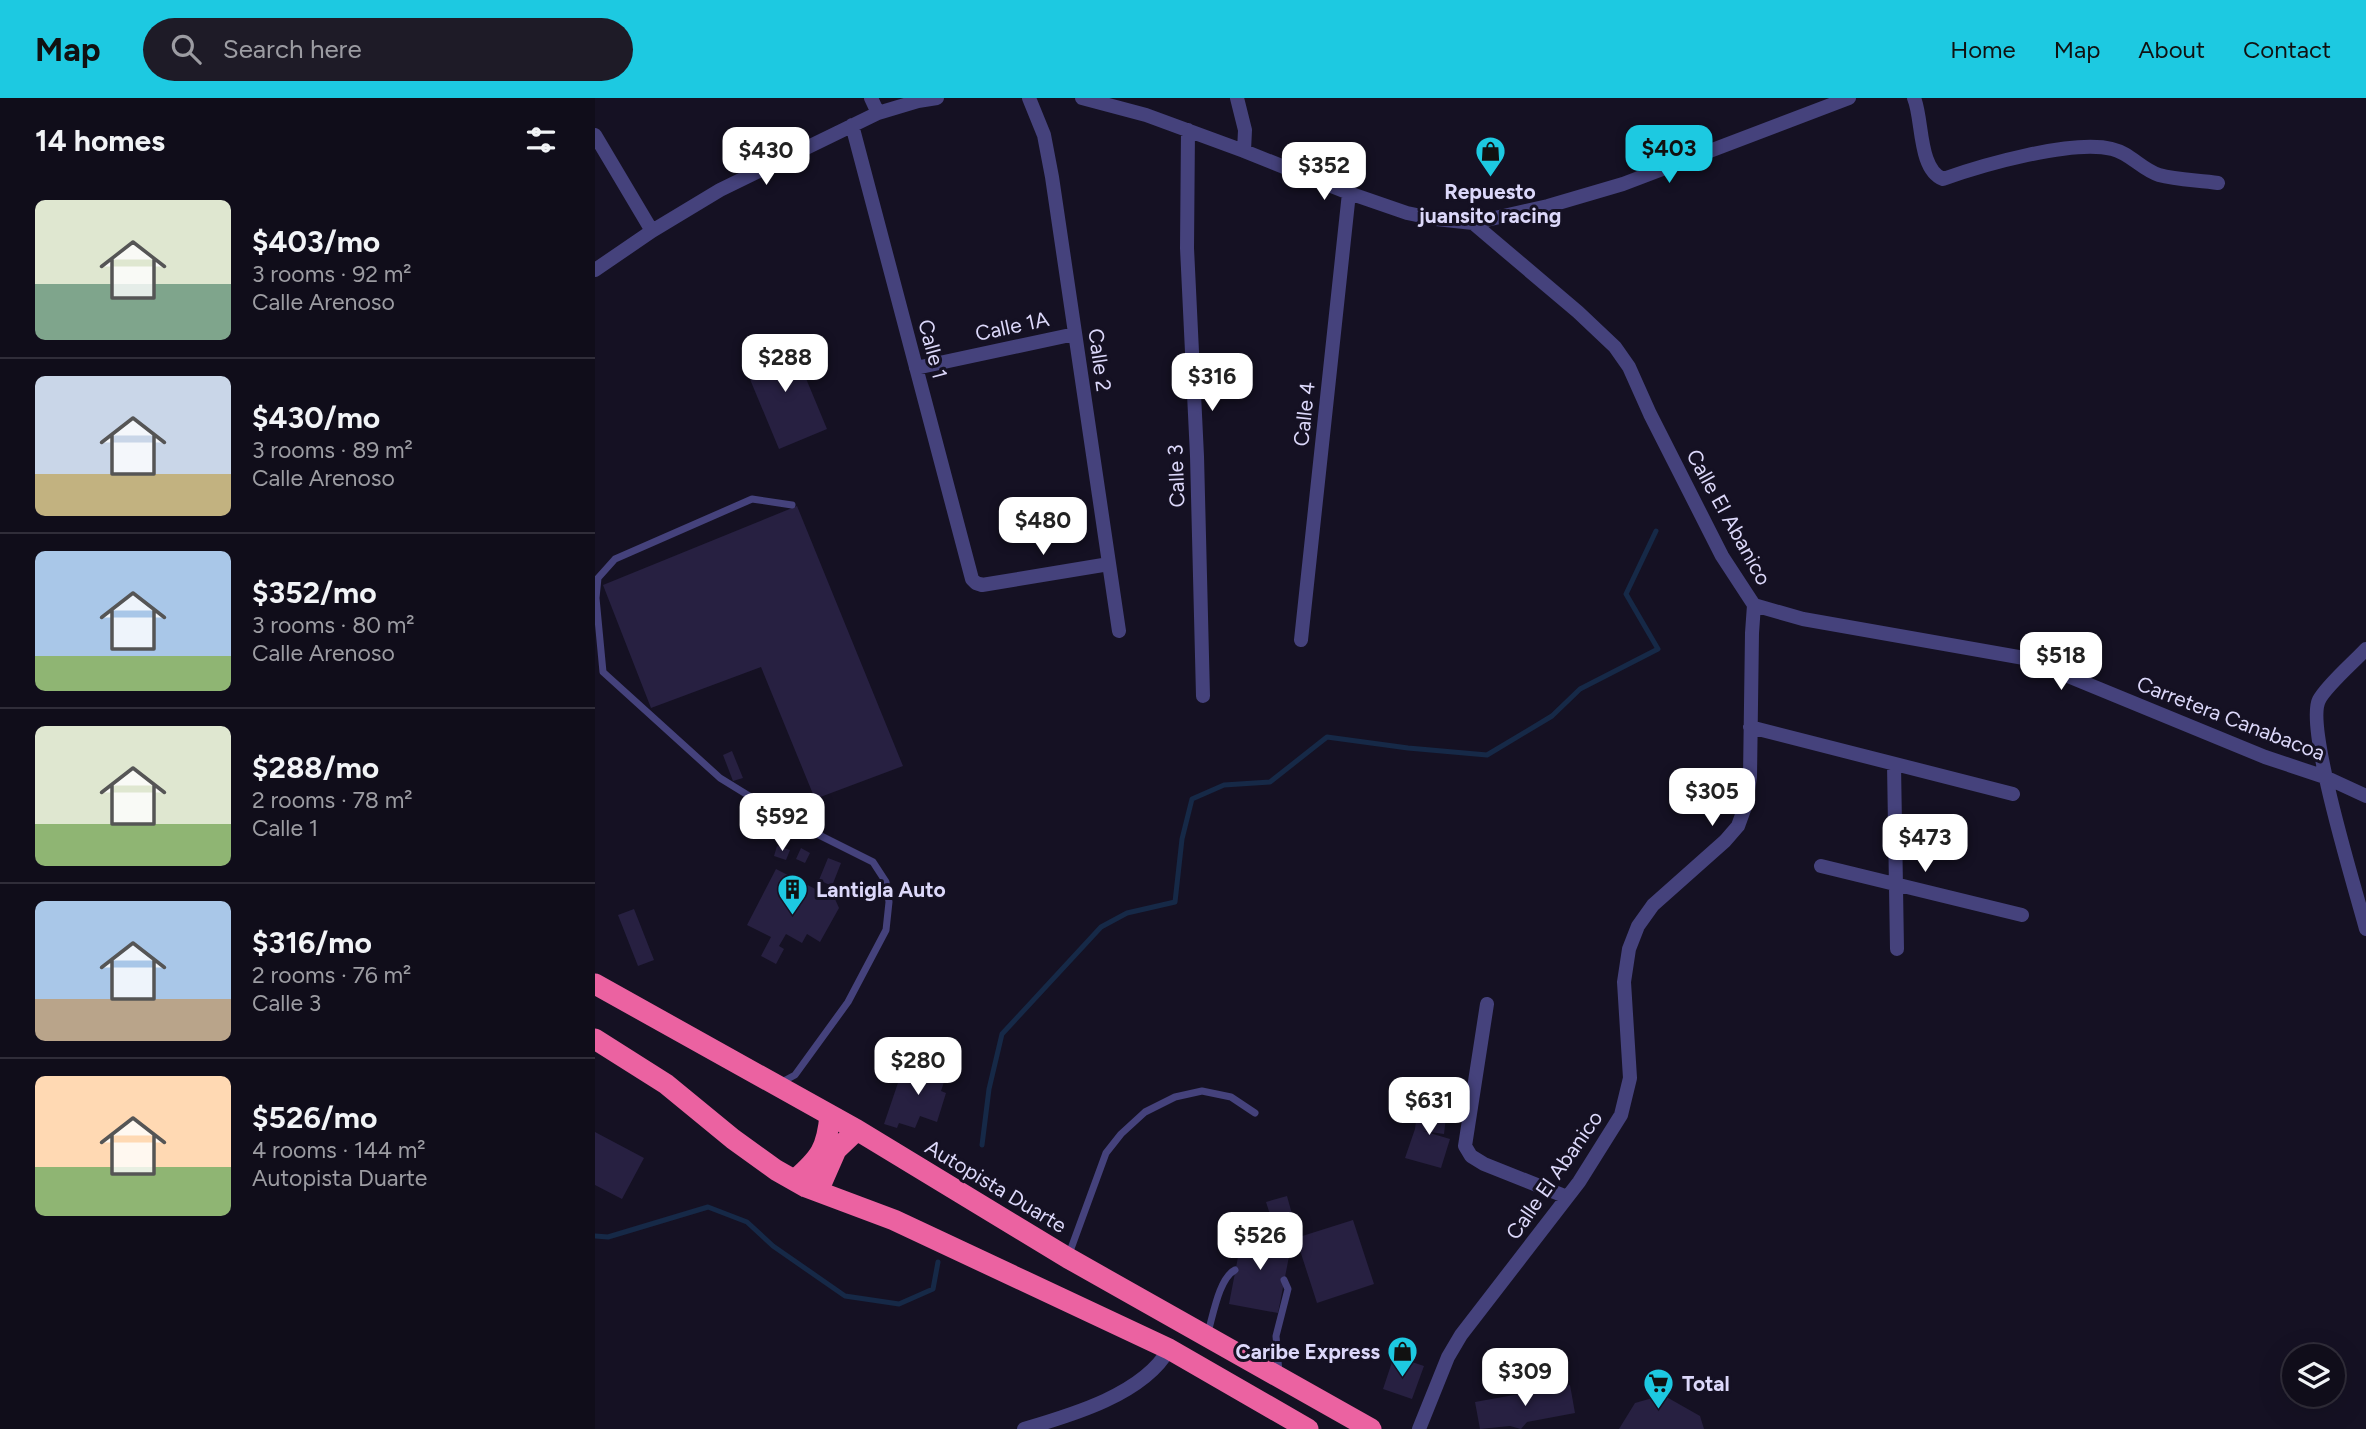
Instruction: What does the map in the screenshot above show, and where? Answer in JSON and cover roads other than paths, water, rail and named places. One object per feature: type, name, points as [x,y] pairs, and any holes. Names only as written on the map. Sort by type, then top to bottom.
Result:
[{"type":"highway","name":"Autopista Duarte","points":[[595,984],[857,1130],[1068,1258],[1371,1429]]},
{"type":"highway","points":[[595,1039],[666,1084],[776,1170],[818,1191],[894,1220],[1169,1349],[1308,1429]]},
{"type":"highway","points":[[795,1180],[822,1153],[830,1115]]},
{"type":"highway","points":[[818,1191],[836,1150],[857,1130]]},
{"type":"street","points":[[871,98],[878,113]]},
{"type":"street","points":[[595,270],[652,231],[720,190],[878,113],[937,98]]},
{"type":"street","name":"Calle 2","points":[[1029,98],[1044,135],[1052,177],[1119,631]]},
{"type":"street","points":[[1082,98],[1146,115],[1407,213],[1473,223],[1548,206],[1623,184],[1849,98]]},
{"type":"street","points":[[1237,98],[1245,130],[1244,151]]},
{"type":"street","points":[[1914,98],[1930,169],[1943,179],[2012,158],[2080,148],[2112,149],[2157,174],[2218,183]]},
{"type":"street","name":"Calle 1","points":[[852,125],[972,579],[982,585],[1109,564]]},
{"type":"street","name":"Calle 3","points":[[1188,130],[1187,248],[1197,456],[1203,696]]},
{"type":"street","points":[[595,135],[652,231]]},
{"type":"street","name":"Calle 4","points":[[1301,639],[1349,193]]},
{"type":"street","name":"Calle El Abanico","points":[[1419,1429],[1448,1357],[1461,1335],[1567,1197],[1621,1115],[1630,1077],[1624,982],[1629,949],[1637,926],[1653,905],[1725,841],[1738,826],[1746,804],[1750,777],[1749,727],[1754,605],[1722,556],[1629,368],[1615,347],[1473,223]]},
{"type":"street","name":"Calle 1A","points":[[916,368],[1075,334]]},
{"type":"street","name":"Carretera Canabacoa","points":[[1754,605],[1803,619],[2024,658],[2265,757],[2325,776],[2366,796]]},
{"type":"street","points":[[2366,649],[2319,700],[2315,711],[2325,776],[2366,929]]},
{"type":"street","points":[[1749,727],[2013,794]]},
{"type":"street","points":[[1894,764],[1897,949]]},
{"type":"street","points":[[1821,866],[2022,915]]},
{"type":"street","points":[[1487,1004],[1465,1146],[1471,1156],[1484,1164],[1567,1197]]},
{"type":"street","points":[[1024,1429],[1048,1426],[1114,1398],[1161,1363],[1169,1349]]},
{"type":"lane","points":[[776,1085],[795,1075],[848,1002],[886,930],[889,902],[886,882],[873,862],[783,817],[720,778],[603,672],[596,598],[598,578],[615,559],[752,499],[792,506]]},
{"type":"lane","points":[[1068,1258],[1106,1153],[1121,1134],[1145,1112],[1175,1097],[1202,1091],[1231,1097],[1255,1113]]},
{"type":"lane","points":[[1207,1336],[1224,1281],[1235,1270]]},
{"type":"lane","points":[[1279,1377],[1276,1336],[1288,1289],[1284,1280]]},
{"type":"waterway","points":[[982,1145],[989,1089],[1002,1034],[1101,927],[1127,913],[1175,902],[1182,839],[1192,799],[1224,785],[1270,782],[1327,737],[1487,755],[1552,716],[1580,689],[1658,649],[1626,594],[1656,531]]},
{"type":"waterway","points":[[595,1236],[608,1237],[708,1207],[747,1222],[773,1246],[845,1296],[899,1304],[933,1289],[938,1262]]},
{"type":"place","name":"Repuesto juansito racing","points":[[1490,178]]},
{"type":"place","name":"Lantigla Auto","points":[[793,916]]},
{"type":"place","name":"Caribe Express","points":[[1403,1378]]},
{"type":"place","name":"Total","points":[[1659,1410]]}]
